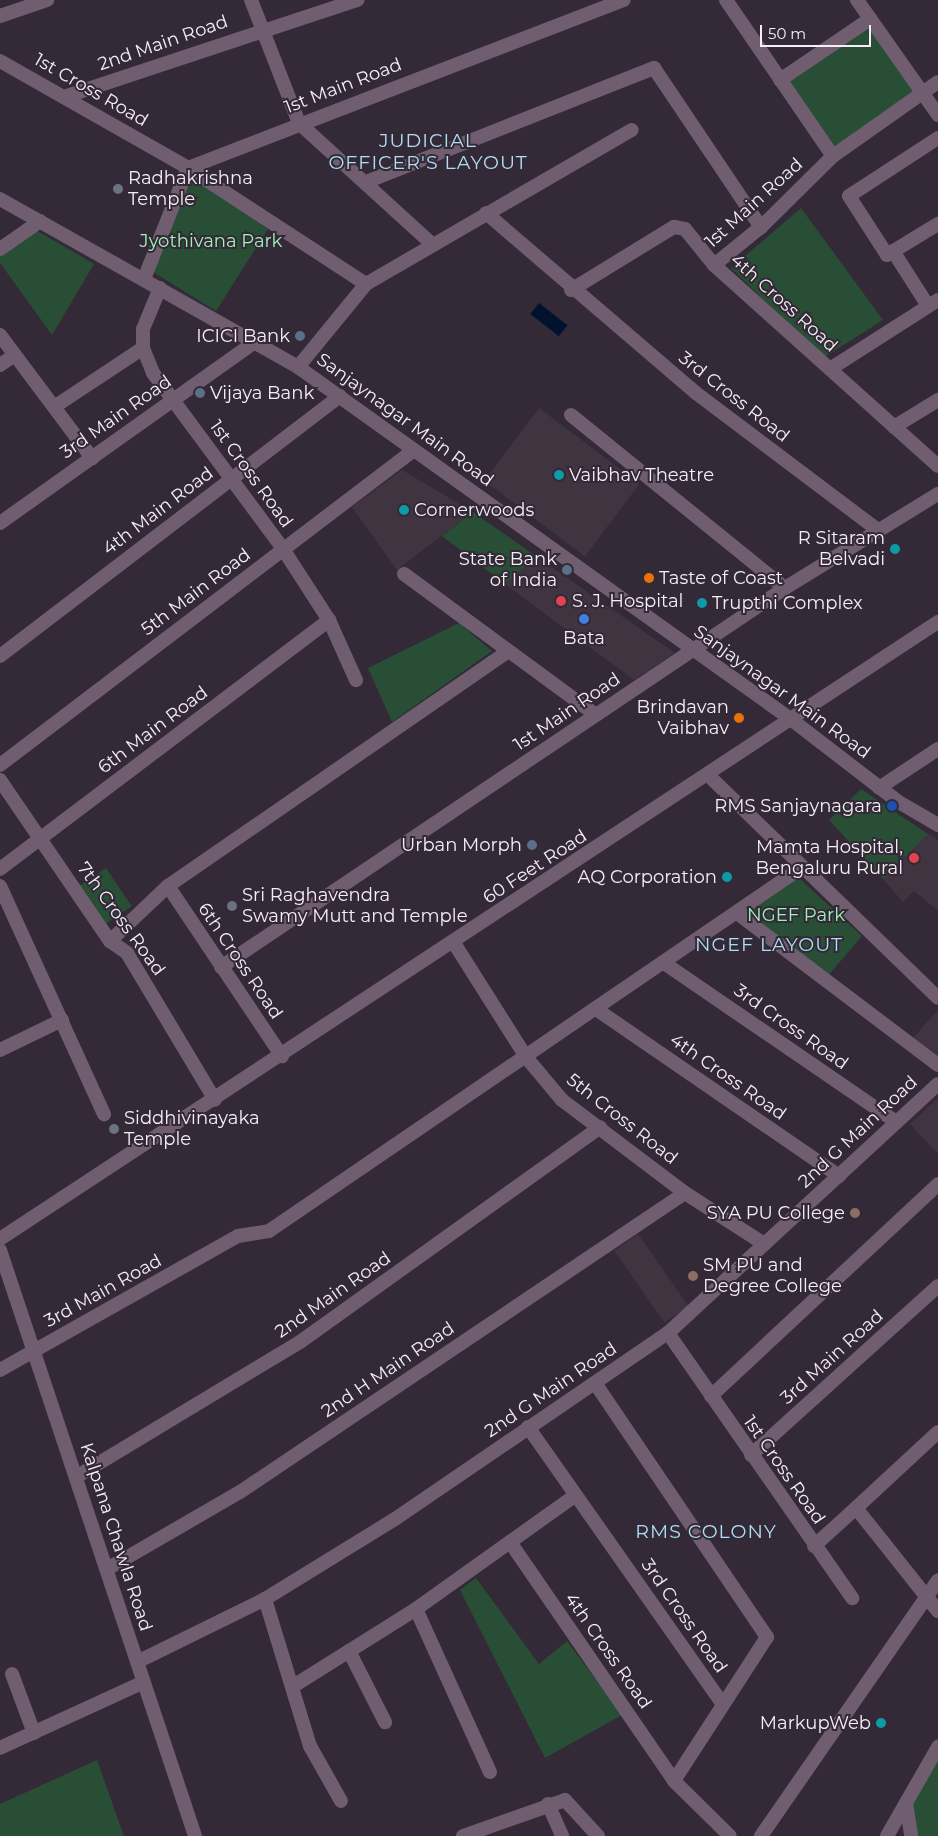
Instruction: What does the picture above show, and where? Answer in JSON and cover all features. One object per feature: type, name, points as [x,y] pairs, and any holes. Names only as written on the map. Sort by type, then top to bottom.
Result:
[{"type":"street","points":[[0,16],[47,0]]},
{"type":"street","points":[[251,0],[299,122],[433,245]]},
{"type":"street","name":"2nd Main Road","points":[[67,96],[358,0]]},
{"type":"street","name":"1st Main Road","points":[[188,168],[299,122],[624,0]]},
{"type":"street","points":[[726,0],[833,156]]},
{"type":"street","points":[[857,0],[938,115]]},
{"type":"street","points":[[780,80],[870,19]]},
{"type":"street","name":"1st Cross Road","points":[[0,61],[67,96],[188,168],[366,284]]},
{"type":"street","points":[[366,182],[654,68],[761,227]]},
{"type":"street","name":"1st Main Road","points":[[571,290],[674,227],[685,229],[714,265],[761,227],[833,156],[938,82]]},
{"type":"street","points":[[298,367],[366,284],[632,130]]},
{"type":"street","points":[[938,138],[849,196],[887,255],[938,224]]},
{"type":"street","points":[[144,279],[188,168]]},
{"type":"street","name":"Sanjaynagar Main Road","points":[[0,199],[298,367],[792,720],[879,788],[938,826]]},
{"type":"street","points":[[486,213],[571,290]]},
{"type":"street","points":[[0,249],[40,221]]},
{"type":"street","points":[[893,252],[933,303]]},
{"type":"street","name":"4th Cross Road","points":[[714,265],[938,466]]},
{"type":"street","name":"1st Cross Road","points":[[160,288],[143,329],[143,348],[153,372],[230,480],[283,549],[329,620],[356,680]]},
{"type":"street","name":"3rd Cross Road","points":[[571,290],[696,393],[878,530]]},
{"type":"street","name":"4th Cross Road","points":[[830,369],[933,303]]},
{"type":"street","points":[[0,335],[92,458]]},
{"type":"street","name":"3rd Main Road","points":[[0,523],[254,342]]},
{"type":"street","points":[[54,407],[143,348]]},
{"type":"street","points":[[0,365],[15,354]]},
{"type":"street","name":"4th Main Road","points":[[0,656],[340,396]]},
{"type":"street","points":[[894,427],[938,400]]},
{"type":"street","points":[[571,415],[785,588]]},
{"type":"street","name":"5th Main Road","points":[[0,765],[414,450]]},
{"type":"street","name":"1st Main Road","points":[[221,967],[785,588],[938,494]]},
{"type":"street","points":[[404,574],[506,653],[596,715]]},
{"type":"street","name":"6th Main Road","points":[[0,869],[329,620]]},
{"type":"street","name":"60 Feet Road","points":[[0,1240],[454,943],[938,622]]},
{"type":"street","points":[[110,941],[168,886],[506,653]]},
{"type":"street","points":[[879,788],[938,749]]},
{"type":"street","points":[[708,775],[801,868],[938,998]]},
{"type":"street","name":"7th Cross Road","points":[[0,780],[42,837],[110,941],[127,952],[215,1100]]},
{"type":"street","name":"3rd Main Road","points":[[0,1370],[238,1236],[269,1231],[801,868]]},
{"type":"street","points":[[0,886],[104,1114]]},
{"type":"street","name":"6th Cross Road","points":[[168,886],[282,1056]]},
{"type":"street","points":[[737,913],[938,1065]]},
{"type":"street","name":"5th Cross Road","points":[[454,943],[526,1057],[562,1100],[685,1193],[764,1244]]},
{"type":"street","name":"3rd Cross Road","points":[[664,963],[896,1122]]},
{"type":"street","name":"4th Cross Road","points":[[596,1009],[838,1176]]},
{"type":"street","points":[[0,1050],[62,1020]]},
{"type":"street","name":"2nd G Main Road","points":[[137,1662],[265,1599],[395,1519],[668,1333],[938,1084]]},
{"type":"street","name":"2nd Main Road","points":[[76,1477],[300,1342],[600,1127]]},
{"type":"street","points":[[710,1396],[938,1184]]},
{"type":"street","name":"2nd H Main Road","points":[[107,1569],[240,1492],[685,1193]]},
{"type":"street","name":"Kalpana Chawla Road","points":[[0,1250],[196,1836]]},
{"type":"street","name":"3rd Main Road","points":[[751,1455],[938,1286]]},
{"type":"street","name":"1st Cross Road","points":[[668,1333],[814,1546],[938,1432]]},
{"type":"street","points":[[595,1384],[767,1637],[722,1703],[674,1781]]},
{"type":"street","name":"3rd Cross Road","points":[[528,1427],[722,1703]]},
{"type":"street","points":[[295,1685],[416,1609],[576,1495]]},
{"type":"street","points":[[856,1508],[926,1592],[938,1611]]},
{"type":"street","name":"4th Cross Road","points":[[510,1542],[674,1781],[730,1836]]},
{"type":"street","points":[[814,1546],[852,1598]]},
{"type":"street","points":[[761,1836],[926,1592],[938,1580]]},
{"type":"street","points":[[265,1599],[295,1685],[310,1746],[341,1801]]},
{"type":"street","points":[[416,1609],[490,1772]]},
{"type":"street","points":[[349,1651],[385,1722]]},
{"type":"street","points":[[12,1674],[34,1733]]},
{"type":"street","points":[[0,1748],[144,1682]]},
{"type":"street","points":[[887,1836],[938,1747]]},
{"type":"street","points":[[463,1836],[548,1804],[565,1800],[598,1836]]},
{"type":"street","points":[[906,1803],[911,1836]]},
{"type":"street","points":[[548,1804],[562,1836]]},
{"type":"shaded area","points":[[539,408],[640,484],[585,557],[484,481]]},
{"type":"shaded area","name":"Cornerwoods","points":[[402,470],[473,512],[397,570],[352,507]]},
{"type":"shaded area","points":[[537,557],[675,653],[634,680],[505,584]]},
{"type":"shaded area","points":[[928,834],[938,840],[938,911],[914,891],[903,902],[883,879]]},
{"type":"shaded area","points":[[938,1010],[938,1060],[912,1039]]},
{"type":"shaded area","points":[[938,1098],[938,1154],[910,1124]]},
{"type":"shaded area","points":[[638,1234],[688,1306],[665,1323],[614,1251]]},
{"type":"green space","points":[[868,23],[916,92],[834,149],[786,80]]},
{"type":"green space","name":"Jyothivana Park","points":[[193,176],[268,229],[216,311],[153,272]]},
{"type":"green space","points":[[801,208],[883,320],[823,358],[731,268]]},
{"type":"green space","points":[[36,230],[94,264],[52,335],[0,263],[0,255]]},
{"type":"green space","points":[[473,512],[537,557],[505,584],[442,536]]},
{"type":"green space","points":[[459,623],[492,651],[392,722],[368,668]]},
{"type":"green space","points":[[861,789],[928,834],[883,879],[829,820]]},
{"type":"green space","points":[[106,868],[132,906],[103,926],[77,888]]},
{"type":"green space","name":"NGEF Park","points":[[798,877],[862,936],[827,977],[746,914]]},
{"type":"green space","points":[[476,1578],[539,1664],[567,1641],[622,1715],[545,1758],[460,1590]]},
{"type":"green space","points":[[938,1759],[938,1836],[918,1836],[911,1806]]},
{"type":"green space","points":[[97,1760],[124,1836],[0,1836],[0,1804]]},
{"type":"water","points":[[539,303],[567,325],[559,336],[530,314]]},
{"type":"place","name":"Radhakrishna Temple","points":[[118,189]]},
{"type":"place","name":"ICICI Bank","points":[[300,336]]},
{"type":"place","name":"Vijaya Bank","points":[[200,393]]},
{"type":"place","name":"Vaibhav Theatre","points":[[559,475]]},
{"type":"place","name":"Cornerwoods","points":[[404,510]]},
{"type":"place","name":"R Sitaram Belvadi","points":[[895,549]]},
{"type":"place","name":"State Bank of India","points":[[567,570]]},
{"type":"place","name":"Taste of Coast","points":[[649,578]]},
{"type":"place","name":"S. J. Hospital","points":[[561,601]]},
{"type":"place","name":"Trupthi Complex","points":[[702,603]]},
{"type":"place","name":"Bata","points":[[584,619]]},
{"type":"place","name":"Brindavan Vaibhav","points":[[739,718]]},
{"type":"place","name":"RMS Sanjaynagara","points":[[892,806]]},
{"type":"place","name":"Urban Morph","points":[[532,845]]},
{"type":"place","name":"Mamta Hospital, Bengaluru Rural","points":[[914,858]]},
{"type":"place","name":"AQ Corporation","points":[[727,877]]},
{"type":"place","name":"Sri Raghavendra Swamy Mutt and Temple","points":[[232,906]]},
{"type":"place","name":"Siddhivinayaka Temple","points":[[114,1129]]},
{"type":"place","name":"SYA PU College","points":[[855,1213]]},
{"type":"place","name":"SM PU and Degree College","points":[[693,1276]]},
{"type":"place","name":"MarkupWeb","points":[[881,1723]]},
{"type":"district","name":"JUDICIAL OFFICER'S LAYOUT","points":[[428,152]]},
{"type":"district","name":"NGEF LAYOUT","points":[[769,945]]},
{"type":"district","name":"RMS COLONY","points":[[706,1532]]}]
